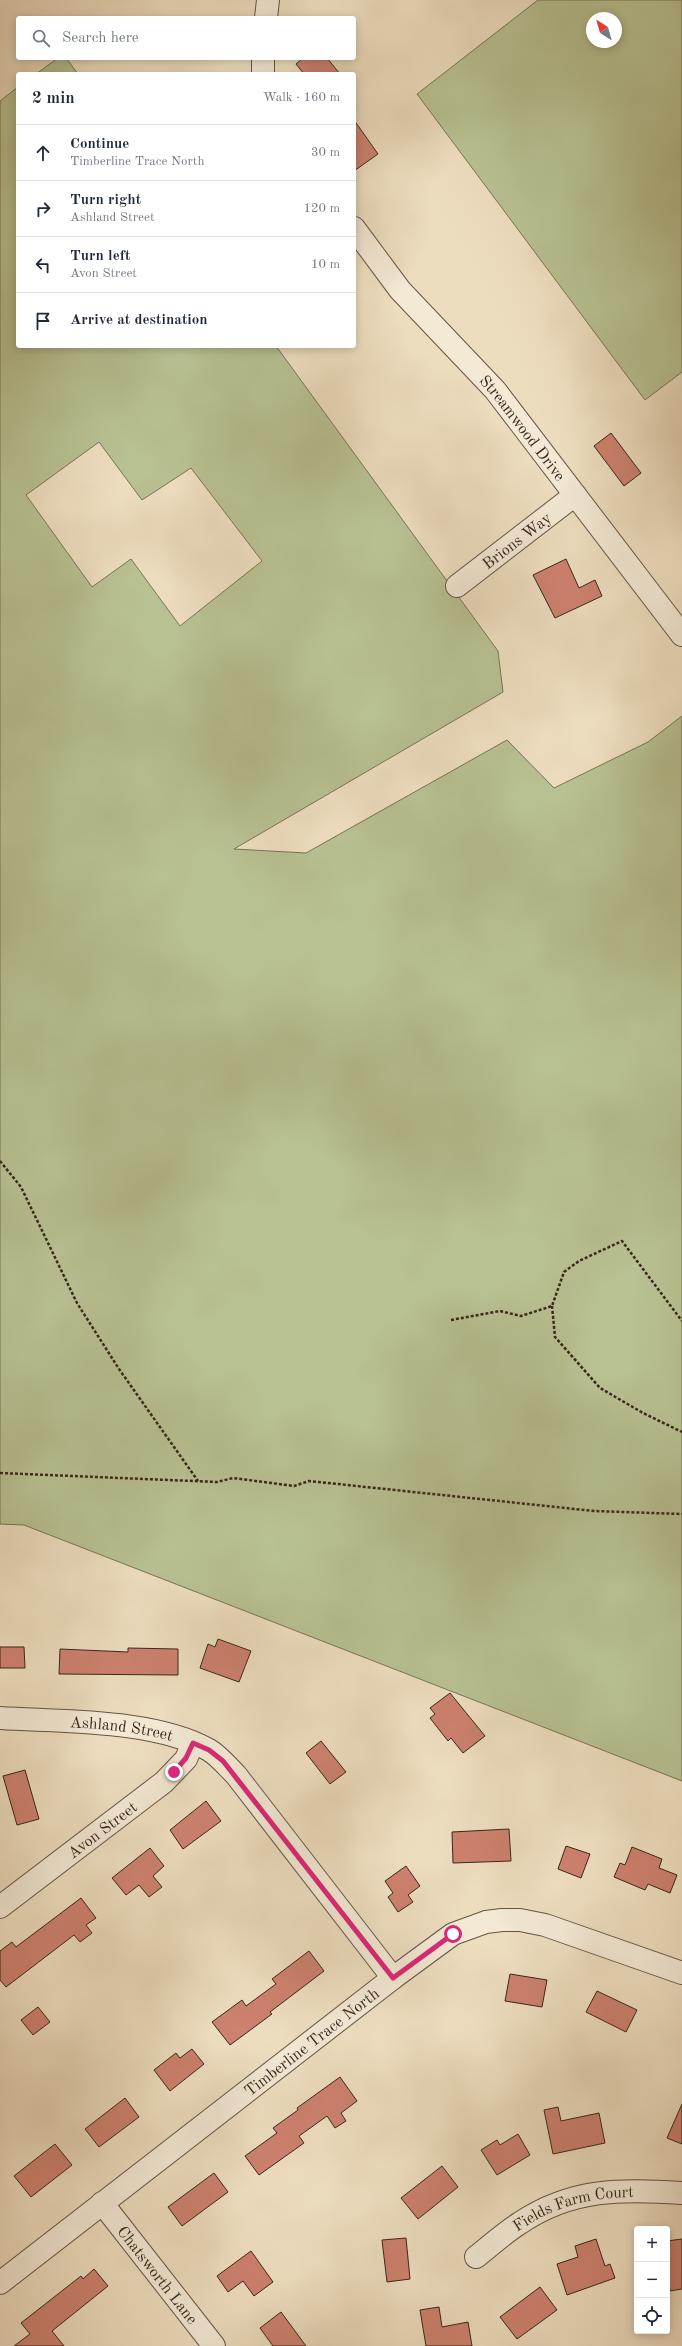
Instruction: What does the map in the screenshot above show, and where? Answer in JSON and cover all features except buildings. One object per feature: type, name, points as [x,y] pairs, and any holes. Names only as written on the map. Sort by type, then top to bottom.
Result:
[{"type":"street","points":[[266,16],[268,0]]},
{"type":"street","points":[[263,60],[263,72]]},
{"type":"street","name":"Streamwood Drive","points":[[356,231],[400,290],[496,390],[682,635]]},
{"type":"street","name":"Brions Way","points":[[457,586],[575,495]]},
{"type":"street","name":"Ashland Street","points":[[0,1718],[130,1726],[161,1732],[209,1750],[236,1775],[393,1978]]},
{"type":"street","name":"Avon Street","points":[[0,1907],[164,1782],[186,1758],[193,1743]]},
{"type":"street","name":"Timberline Trace North","points":[[0,2283],[393,1978],[453,1934],[486,1922],[520,1920],[544,1925],[682,1973]]},
{"type":"street","name":"Fields Farm Court","points":[[476,2257],[519,2223],[561,2202],[611,2191],[682,2193]]},
{"type":"street","name":"Chatsworth Lane","points":[[102,2204],[214,2346]]},
{"type":"path","points":[[0,1161],[21,1187],[77,1303],[119,1369],[199,1481]]},
{"type":"path","points":[[682,1321],[622,1240],[579,1261],[564,1272],[552,1306],[555,1337],[600,1388],[643,1414],[682,1432]]},
{"type":"path","points":[[451,1320],[475,1314],[500,1311],[521,1316],[552,1306]]},
{"type":"path","points":[[0,1473],[217,1482],[233,1478],[294,1486],[308,1481],[594,1511],[682,1514]]},
{"type":"green space","points":[[538,0],[682,0],[682,372],[645,400],[417,94]]},
{"type":"green space","points":[[55,60],[68,60],[76,72],[39,72]]},
{"type":"green space","points":[[16,89],[16,348],[277,348],[498,651],[503,692],[234,849],[306,853],[507,740],[554,788],[648,742],[682,716],[682,1781],[24,1525],[0,1524],[0,101]],"holes":[[[99,442],[142,500],[191,468],[262,561],[180,626],[131,559],[92,587],[26,495]]]},
{"type":"route","points":[[174,1772],[186,1758],[193,1743],[209,1750],[223,1761],[236,1775],[393,1978],[453,1934]]}]
